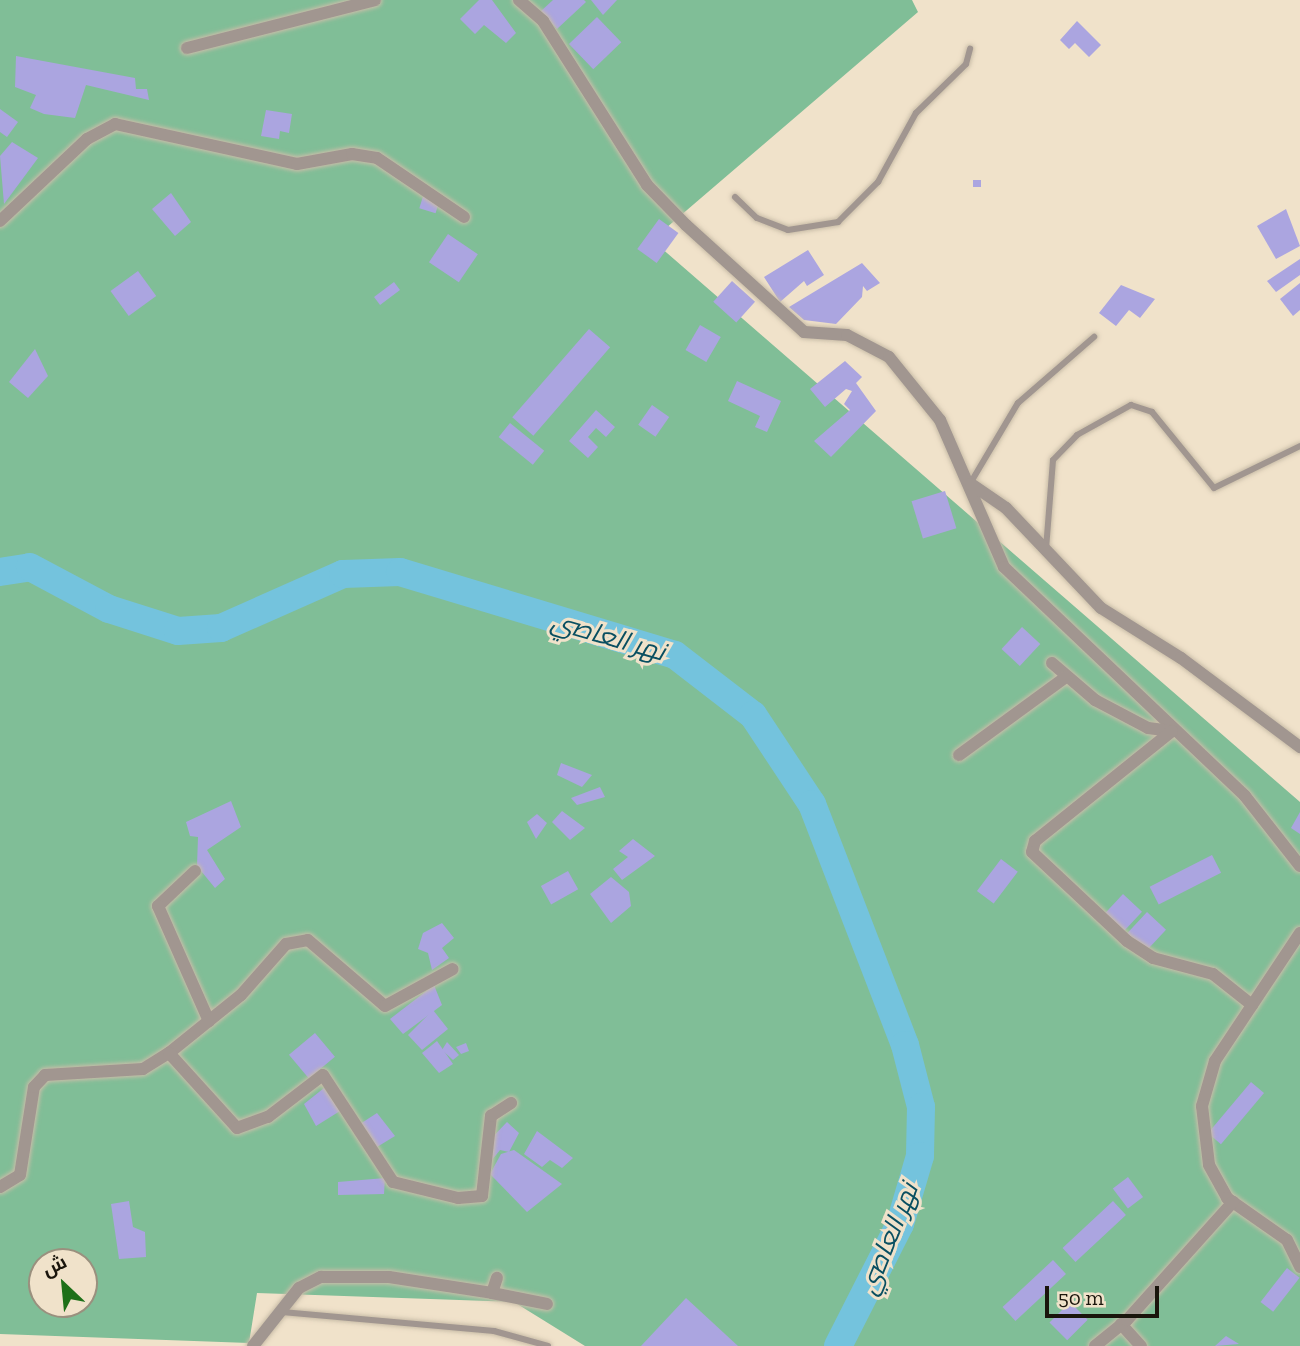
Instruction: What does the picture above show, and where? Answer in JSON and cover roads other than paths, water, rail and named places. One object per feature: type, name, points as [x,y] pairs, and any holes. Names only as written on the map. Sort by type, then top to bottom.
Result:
[{"type":"street","points":[[187,48],[375,0]]},
{"type":"street","points":[[519,0],[543,21],[647,185],[804,332],[847,335],[889,357],[940,420],[971,483],[978,519],[1004,567],[1172,731],[1245,796],[1300,866]]},
{"type":"street","points":[[0,221],[87,139],[115,124],[297,164],[377,158],[464,217]]},
{"type":"street","points":[[971,483],[1006,508],[1101,608],[1181,658],[1300,747]]},
{"type":"street","points":[[1052,663],[1066,677],[1148,728],[1172,731]]},
{"type":"street","points":[[959,755],[1066,677]]},
{"type":"street","points":[[1172,731],[1035,841],[1032,852],[1127,941],[1153,958],[1213,974],[1252,1005]]},
{"type":"street","points":[[195,871],[158,906],[209,1021]]},
{"type":"street","points":[[1300,933],[1215,1061],[1202,1106],[1209,1165],[1233,1202],[1287,1240],[1300,1267]]},
{"type":"street","points":[[0,1187],[20,1175],[34,1087],[45,1075],[143,1069],[169,1053],[209,1021],[286,944],[308,940],[384,1006],[453,969]]},
{"type":"street","points":[[169,1053],[237,1128],[268,1117],[323,1076],[393,1182],[457,1198],[482,1196],[491,1116],[511,1103]]},
{"type":"street","points":[[1095,1346],[1122,1324],[1233,1202]]},
{"type":"street","points":[[253,1346],[276,1311],[299,1288],[334,1276],[492,1293],[547,1304]]},
{"type":"street","points":[[492,1293],[497,1278]]},
{"type":"street","points":[[1122,1324],[1140,1346]]},
{"type":"lane","points":[[735,197],[758,218],[788,230],[838,222],[878,181],[916,113],[966,64],[970,49]]},
{"type":"lane","points":[[971,483],[1018,403],[1094,337]]},
{"type":"lane","points":[[1046,551],[1054,460],[1077,435],[1131,405],[1152,412],[1214,488],[1300,446]]},
{"type":"lane","points":[[276,1311],[494,1331],[548,1346]]},
{"type":"waterway","name":"نهر العاصي","points":[[0,572],[30,567],[109,609],[178,631],[221,628],[343,574],[400,572],[675,655],[753,715],[812,804],[905,1045],[921,1107],[920,1156],[900,1224],[838,1346]]}]
